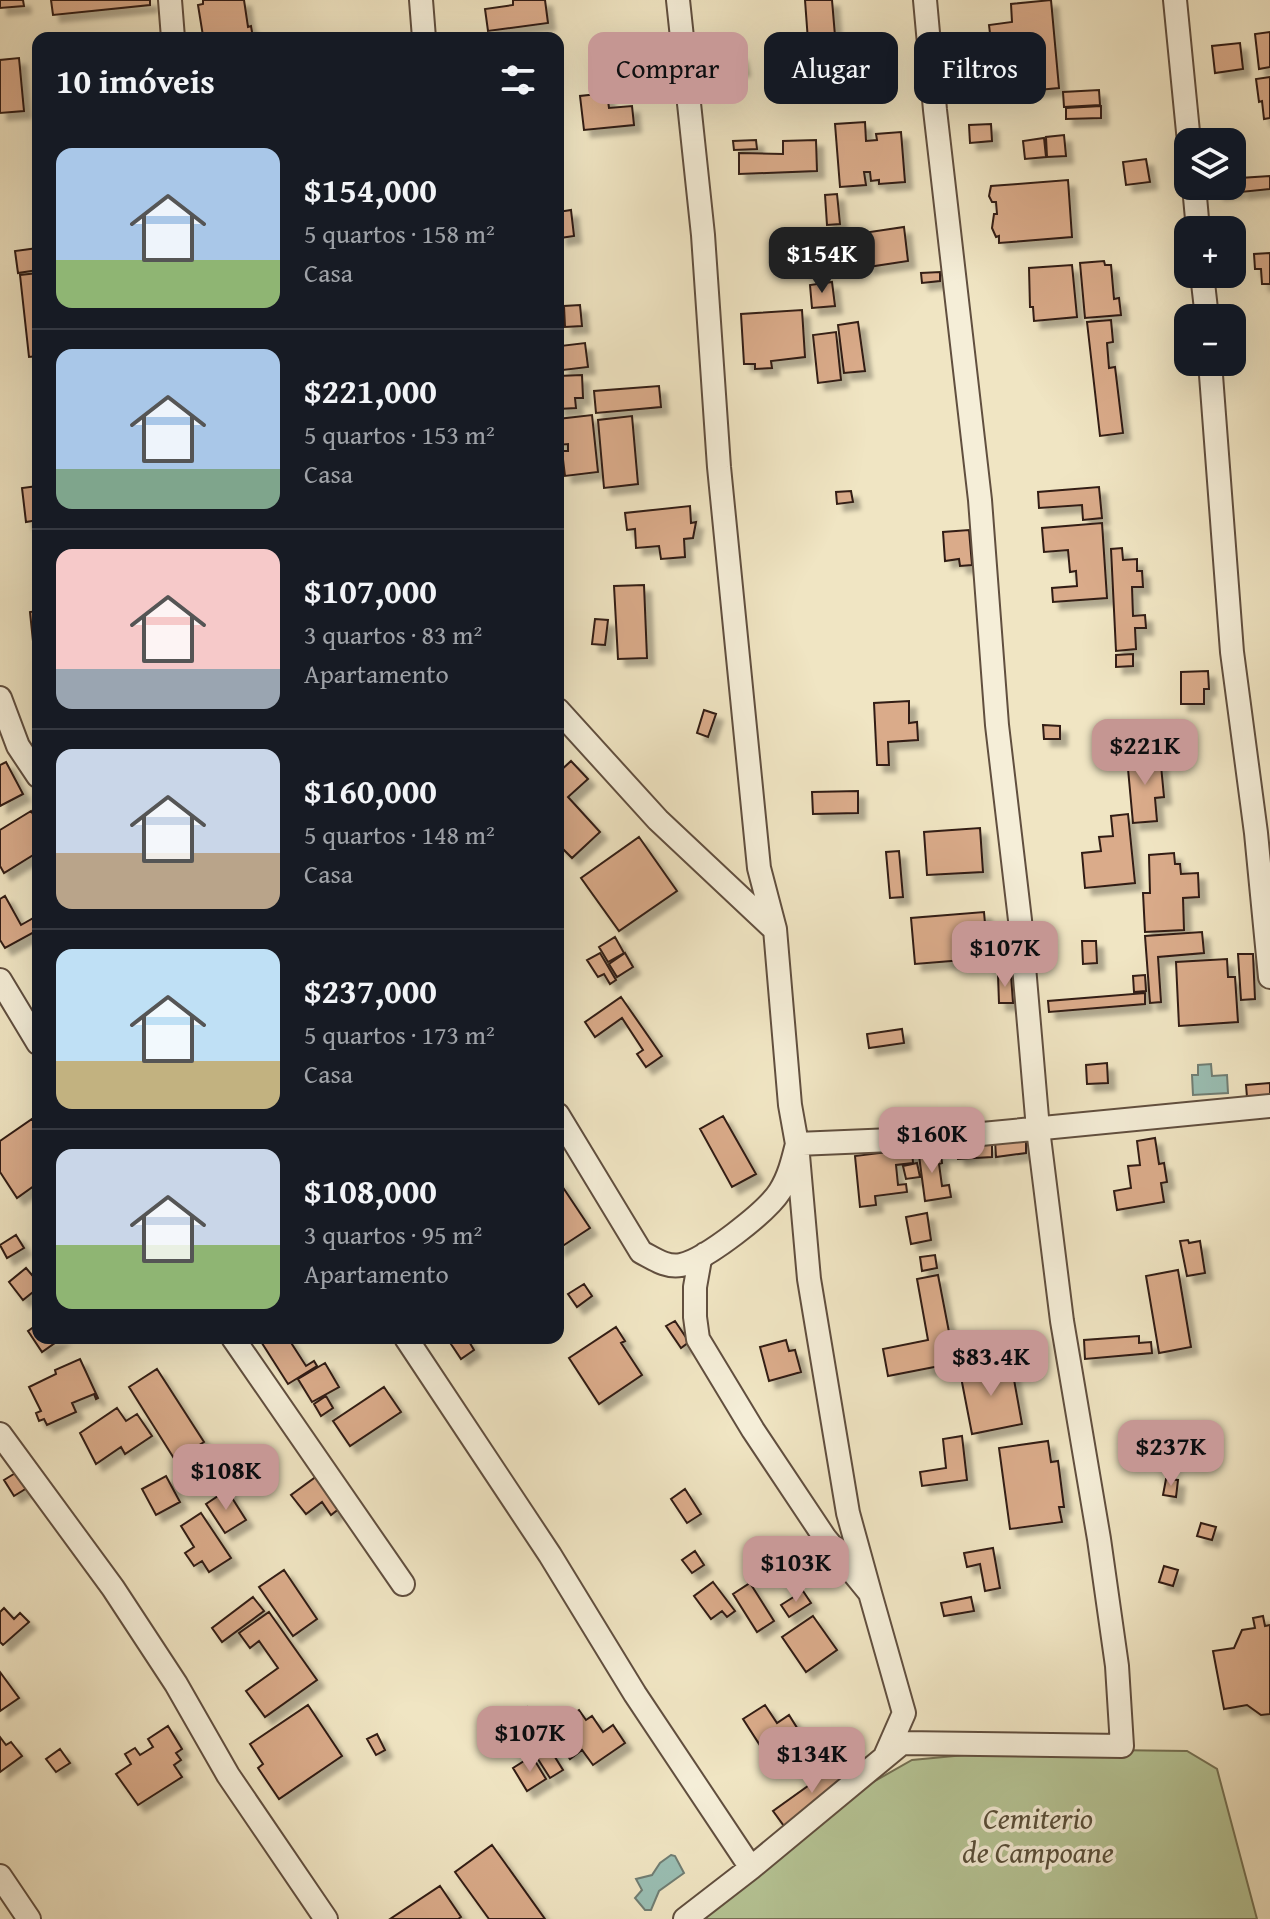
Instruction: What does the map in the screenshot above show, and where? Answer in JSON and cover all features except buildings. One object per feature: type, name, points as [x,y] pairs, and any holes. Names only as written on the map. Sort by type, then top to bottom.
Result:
[{"type":"street","points":[[170,0],[173,32]]},
{"type":"street","points":[[421,0],[424,32]]},
{"type":"street","points":[[678,0],[703,235],[719,467],[758,857],[775,929],[809,1279],[846,1497],[904,1713],[884,1758]]},
{"type":"street","points":[[685,1919],[902,1743],[1122,1746],[1117,1666],[1062,1321],[1038,1129],[1020,920],[997,725],[980,500],[925,0]]},
{"type":"street","points":[[1175,0],[1188,128]]},
{"type":"street","points":[[1211,376],[1232,652],[1256,833],[1270,977]]},
{"type":"street","points":[[0,698],[18,746],[32,767]]},
{"type":"street","points":[[564,717],[658,820],[775,929]]},
{"type":"street","points":[[0,980],[32,1033]]},
{"type":"street","points":[[797,1144],[940,1138],[1270,1106]]},
{"type":"street","points":[[564,1125],[641,1252],[662,1264],[681,1265],[705,1254]]},
{"type":"street","points":[[797,1144],[789,1172],[772,1203],[700,1259],[695,1287],[698,1339],[753,1430],[825,1538],[870,1593]]},
{"type":"street","points":[[772,1203],[789,1202],[804,1221]]},
{"type":"street","points":[[237,1344],[403,1584]]},
{"type":"street","points":[[410,1344],[751,1868]]},
{"type":"street","points":[[0,1434],[113,1588],[176,1684],[228,1775],[326,1919]]},
{"type":"street","points":[[0,1876],[29,1919]]},
{"type":"green space","name":"Cemiterio de Campoane","points":[[1030,1749],[1187,1751],[1217,1769],[1257,1919],[704,1919],[859,1790],[912,1760]]},
{"type":"water","points":[[1211,1064],[1212,1076],[1227,1075],[1228,1093],[1193,1095],[1192,1075],[1198,1075],[1198,1065]]},
{"type":"water","points":[[671,1855],[675,1856],[684,1873],[659,1891],[651,1910],[645,1910],[635,1898],[642,1890],[636,1879],[652,1875],[660,1863]]}]
